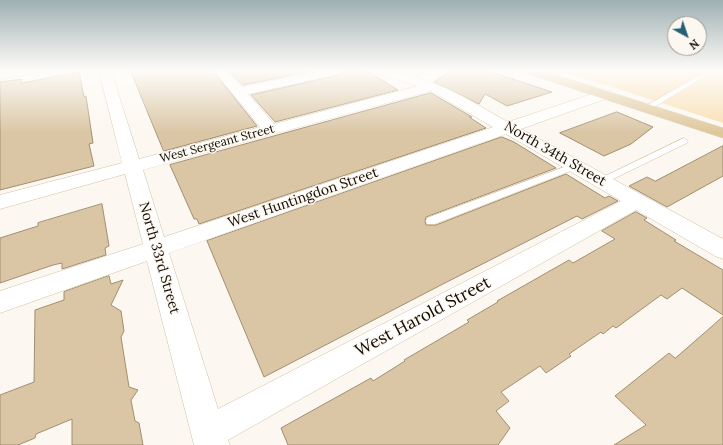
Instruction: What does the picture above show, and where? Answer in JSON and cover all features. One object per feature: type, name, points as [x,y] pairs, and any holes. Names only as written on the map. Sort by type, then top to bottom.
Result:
[{"type":"main road","points":[[601,92],[723,133]]},
{"type":"street","name":"North 33rd Street","points":[[111,92],[211,438]]},
{"type":"street","points":[[238,92],[271,130]]},
{"type":"street","name":"West Sergeant Street","points":[[0,202],[412,92]]},
{"type":"street","name":"North 34th Street","points":[[444,92],[723,250]]},
{"type":"street","name":"West Huntingdon Street","points":[[0,302],[606,94]]},
{"type":"street","name":"West Harold Street","points":[[211,438],[637,201]]},
{"type":"lane","points":[[648,108],[676,92]]},
{"type":"lane","points":[[602,181],[684,141]]},
{"type":"lane","points":[[431,221],[575,166]]},
{"type":"shaded area","points":[[627,92],[723,92],[723,123]]},
{"type":"building","points":[[0,92],[83,92],[84,97],[86,96],[93,143],[89,144],[94,166],[0,190]]},
{"type":"building","points":[[140,92],[230,92],[257,126],[164,151]]},
{"type":"building","points":[[265,92],[391,92],[275,122],[251,95]]},
{"type":"building","points":[[454,92],[552,92],[507,106],[485,94],[479,104]]},
{"type":"building","points":[[431,93],[472,117],[469,117],[486,128],[199,224],[197,219],[194,219],[170,165]]},
{"type":"building","points":[[617,112],[653,127],[631,144],[604,156],[560,133]]},
{"type":"building","points":[[502,137],[514,142],[556,168],[426,217],[426,225],[436,225],[566,174],[605,198],[609,196],[618,201],[582,219],[577,216],[264,377],[207,241]]},
{"type":"building","points":[[723,146],[723,176],[667,207],[629,186],[647,177],[655,181]]},
{"type":"building","points":[[102,204],[109,246],[105,248],[106,255],[62,269],[62,263],[53,265],[0,283],[0,238],[38,226],[38,223]]},
{"type":"building","points":[[636,212],[647,218],[644,220],[676,240],[674,241],[723,270],[723,315],[682,288],[667,299],[661,295],[616,328],[613,326],[603,334],[601,332],[569,354],[571,356],[546,373],[540,366],[501,392],[509,401],[496,411],[510,428],[498,445],[288,445],[281,428],[371,378],[373,381],[405,361],[404,360],[469,322],[467,320],[498,302],[497,301],[569,260],[573,263],[615,239],[602,231]]},
{"type":"building","points":[[109,276],[111,284],[123,280],[111,305],[121,311],[124,331],[121,337],[129,387],[138,390],[131,400],[135,421],[139,423],[143,445],[72,445],[72,419],[36,434],[35,438],[18,445],[0,445],[0,395],[34,382],[35,310],[64,300],[64,292]]},
{"type":"building","points":[[723,317],[723,445],[614,445],[646,425],[615,396],[669,353],[675,358]]}]
